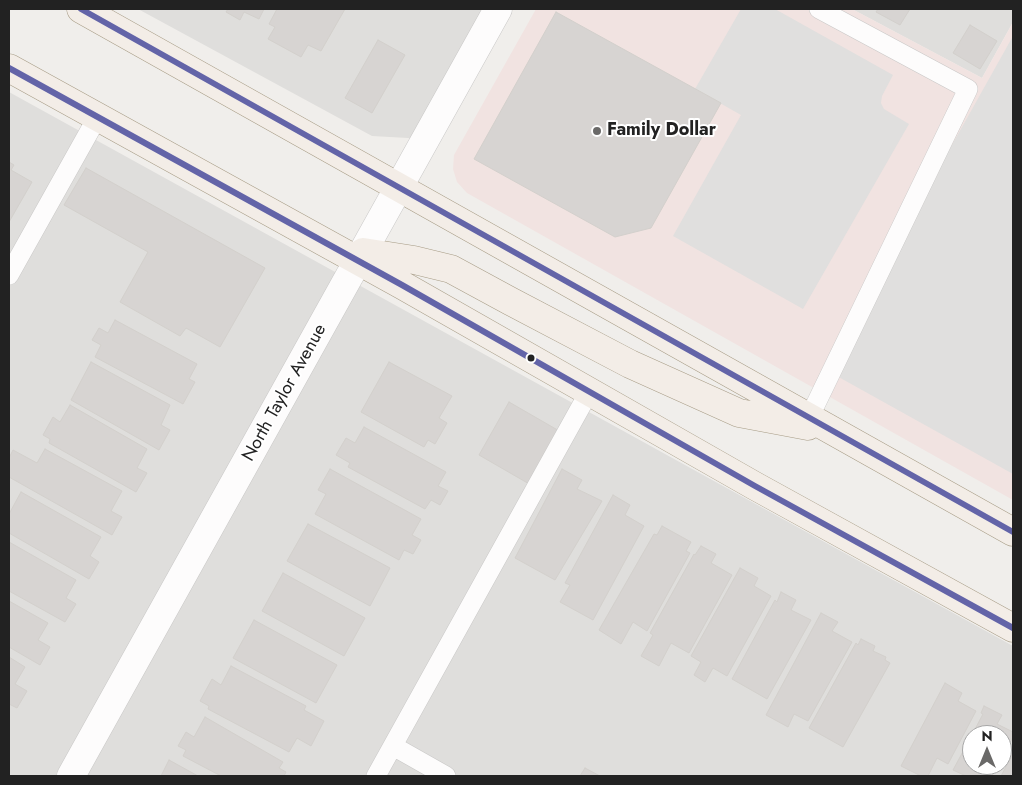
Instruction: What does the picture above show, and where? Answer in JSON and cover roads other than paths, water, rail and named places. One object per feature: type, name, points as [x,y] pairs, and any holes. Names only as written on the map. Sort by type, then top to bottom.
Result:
[{"type":"main road","points":[[81,9],[1013,532]]},
{"type":"main road","points":[[9,68],[361,256],[590,392],[755,486],[1013,628]]},
{"type":"main road","points":[[361,256],[414,260],[451,269],[630,364],[740,413],[819,424]]},
{"type":"street","name":"North Taylor Avenue","points":[[70,776],[498,9]]},
{"type":"lane","points":[[819,9],[968,89],[819,424]]},
{"type":"lane","points":[[9,274],[98,116]]},
{"type":"lane","points":[[376,776],[590,392]]},
{"type":"lane","points":[[393,746],[446,776]]},
{"type":"place","name":"Family Dollar","points":[[597,131]]}]
